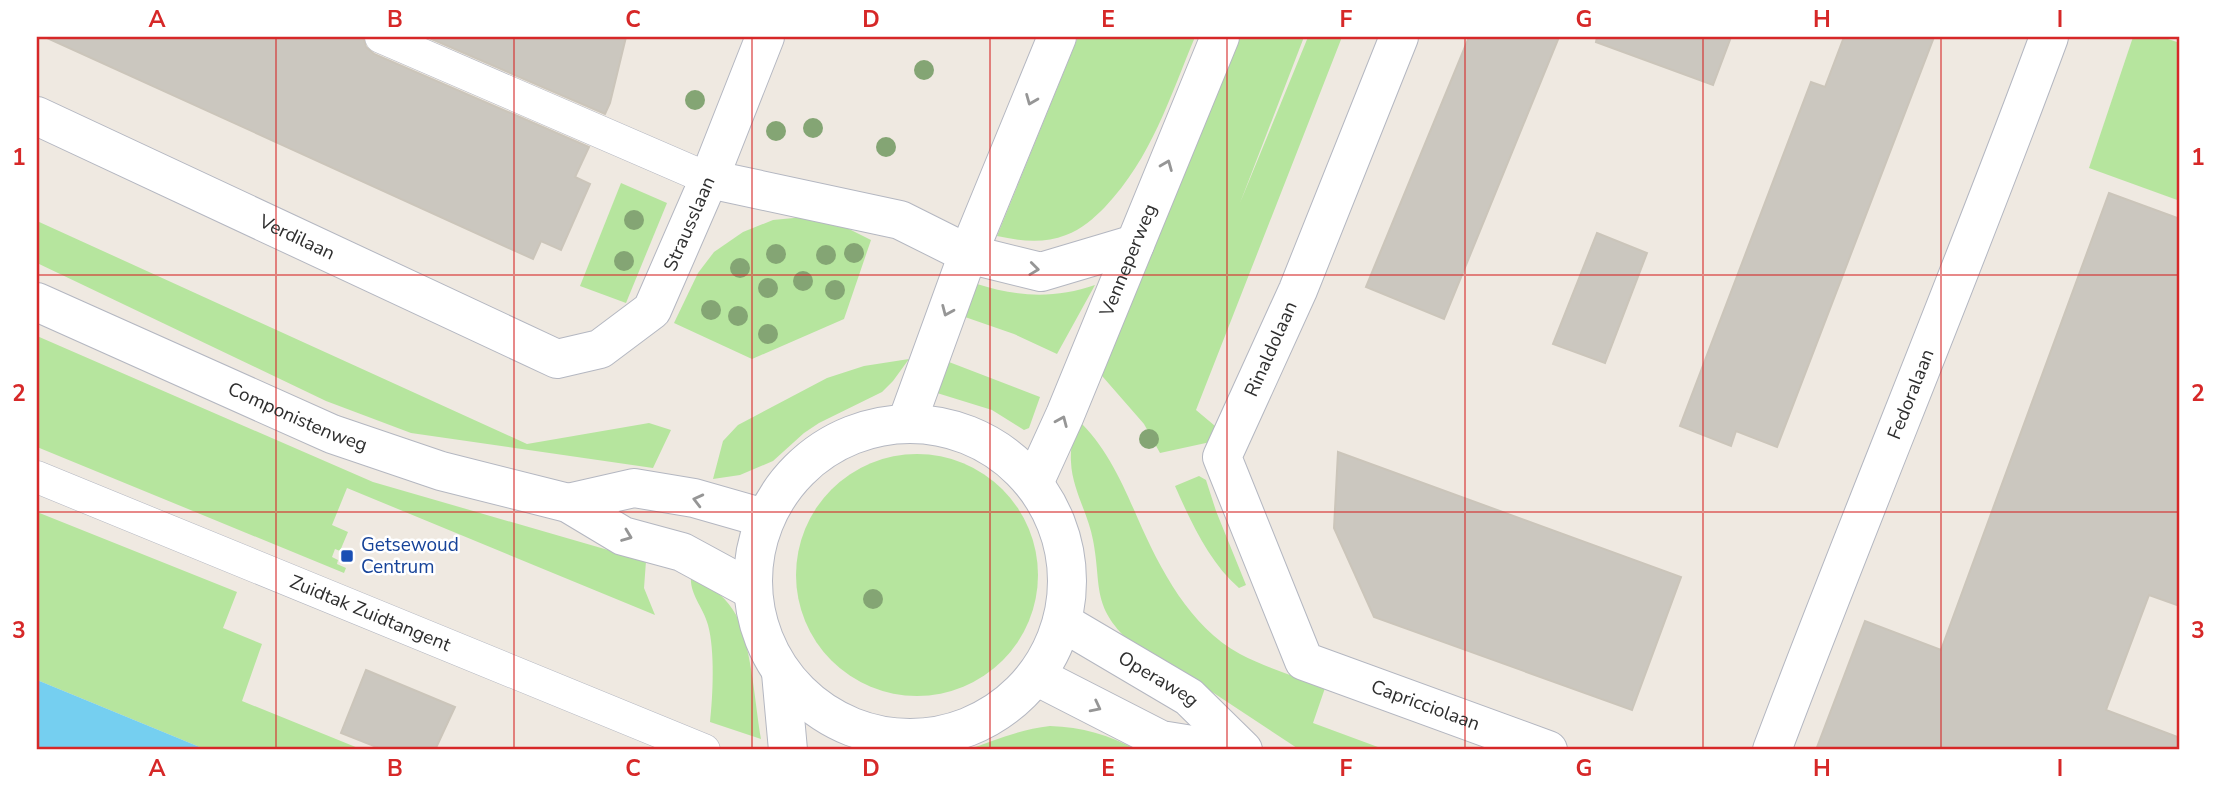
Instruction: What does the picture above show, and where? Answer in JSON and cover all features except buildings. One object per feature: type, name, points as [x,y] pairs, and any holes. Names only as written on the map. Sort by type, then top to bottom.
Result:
[{"type":"street","name":"Strausslaan","points":[[557,359],[600,349],[652,310],[709,179],[765,37]]},
{"type":"street","points":[[907,422],[968,254],[1057,37]]},
{"type":"street","name":"Venneperweg","points":[[1034,483],[1065,415],[1220,37]]},
{"type":"street","name":"Rinaldolaan","points":[[1304,661],[1222,457],[1298,290],[1399,37]]},
{"type":"street","name":"Fedoralaan","points":[[1772,750],[1828,600],[2009,147],[2049,37]]},
{"type":"street","name":"Verdilaan","points":[[37,116],[557,359]]},
{"type":"street","points":[[709,179],[900,220],[968,254],[1041,272],[1135,244]]},
{"type":"street","name":"Componistenweg","points":[[37,302],[332,434],[441,471],[568,503],[623,536],[659,548],[682,552],[752,590]]},
{"type":"street","points":[[907,422],[955,429],[999,450],[1034,483],[1053,515],[1064,549],[1067,586],[1062,622],[1051,650],[1035,676],[1000,710],[979,723],[907,744],[850,727],[824,714],[800,695],[781,673],[766,647],[752,590],[764,518],[779,491],[798,468],[821,449],[876,425],[907,422]]},
{"type":"street","name":"Componistenweg","points":[[568,503],[634,488],[694,498],[764,518]]},
{"type":"street","name":"Operaweg","points":[[1062,622],[1189,697],[1243,750]]},
{"type":"street","name":"Capricciolaan","points":[[1304,661],[1548,750]]},
{"type":"street","points":[[781,673],[788,750]]},
{"type":"street","points":[[1035,676],[1161,740],[1223,750]]},
{"type":"lane","points":[[381,37],[709,179]]},
{"type":"lane","name":"Zuidtak Zuidtangent","points":[[37,477],[704,750]]},
{"type":"green space","points":[[1078,37],[1195,37],[1147,148],[1105,207],[1082,227],[1057,238],[1032,241],[997,236]]},
{"type":"green space","points":[[1236,37],[1304,37],[1240,203],[1308,37],[1342,37],[1196,410],[1221,431],[1215,441],[1160,453],[1144,424],[1096,369]]},
{"type":"green space","points":[[2133,37],[2162,37],[2180,43],[2180,201],[2089,168]]},
{"type":"green space","points":[[621,183],[667,203],[626,303],[580,286]]},
{"type":"green space","points":[[804,217],[837,223],[871,240],[844,319],[752,359],[674,323],[698,273],[714,252],[743,232],[773,220]]},
{"type":"green space","points":[[37,221],[527,444],[649,423],[671,430],[653,468],[411,433],[326,401],[37,263]]},
{"type":"green space","points":[[977,284],[1007,292],[1036,295],[1065,293],[1095,285],[1057,354],[1014,334],[965,317]]},
{"type":"green space","points":[[37,336],[373,482],[646,561],[644,588],[655,615],[347,488],[332,525],[348,532],[340,551],[335,549],[332,557],[338,560],[337,564],[346,568],[344,573],[37,447]]},
{"type":"green space","points":[[909,359],[882,392],[819,423],[773,461],[740,475],[713,479],[723,441],[738,425],[827,378],[864,366]]},
{"type":"green space","points":[[949,362],[1040,397],[1029,428],[1024,430],[992,410],[937,393]]},
{"type":"green space","points":[[1077,419],[1097,441],[1113,466],[1167,577],[1206,629],[1240,654],[1325,688],[1313,723],[1386,750],[1300,750],[1194,680],[1130,642],[1109,617],[1100,595],[1093,540],[1072,472],[1072,440]]},
{"type":"green space","points":[[905,454],[929,454],[974,468],[1003,489],[1018,508],[1029,529],[1036,551],[1036,599],[1029,621],[1018,642],[1003,661],[974,682],[952,691],[929,696],[905,696],[860,682],[840,669],[823,652],[810,632],[801,610],[796,587],[796,563],[810,518],[823,498],[840,481],[860,468],[882,459]]},
{"type":"green space","points":[[1199,476],[1206,480],[1246,585],[1239,588],[1210,554],[1175,486]]},
{"type":"green space","points":[[37,512],[237,592],[223,628],[262,644],[242,701],[363,750],[207,750],[37,680]]},
{"type":"green space","points":[[691,574],[724,599],[739,622],[748,654],[761,739],[710,722],[712,647],[706,618],[692,588]]},
{"type":"green space","points":[[1050,726],[1095,733],[1137,750],[966,750]]},
{"type":"water","points":[[37,680],[207,750],[37,750]]},
{"type":"place","name":"Getsewoud Centrum","points":[[347,556]]}]
